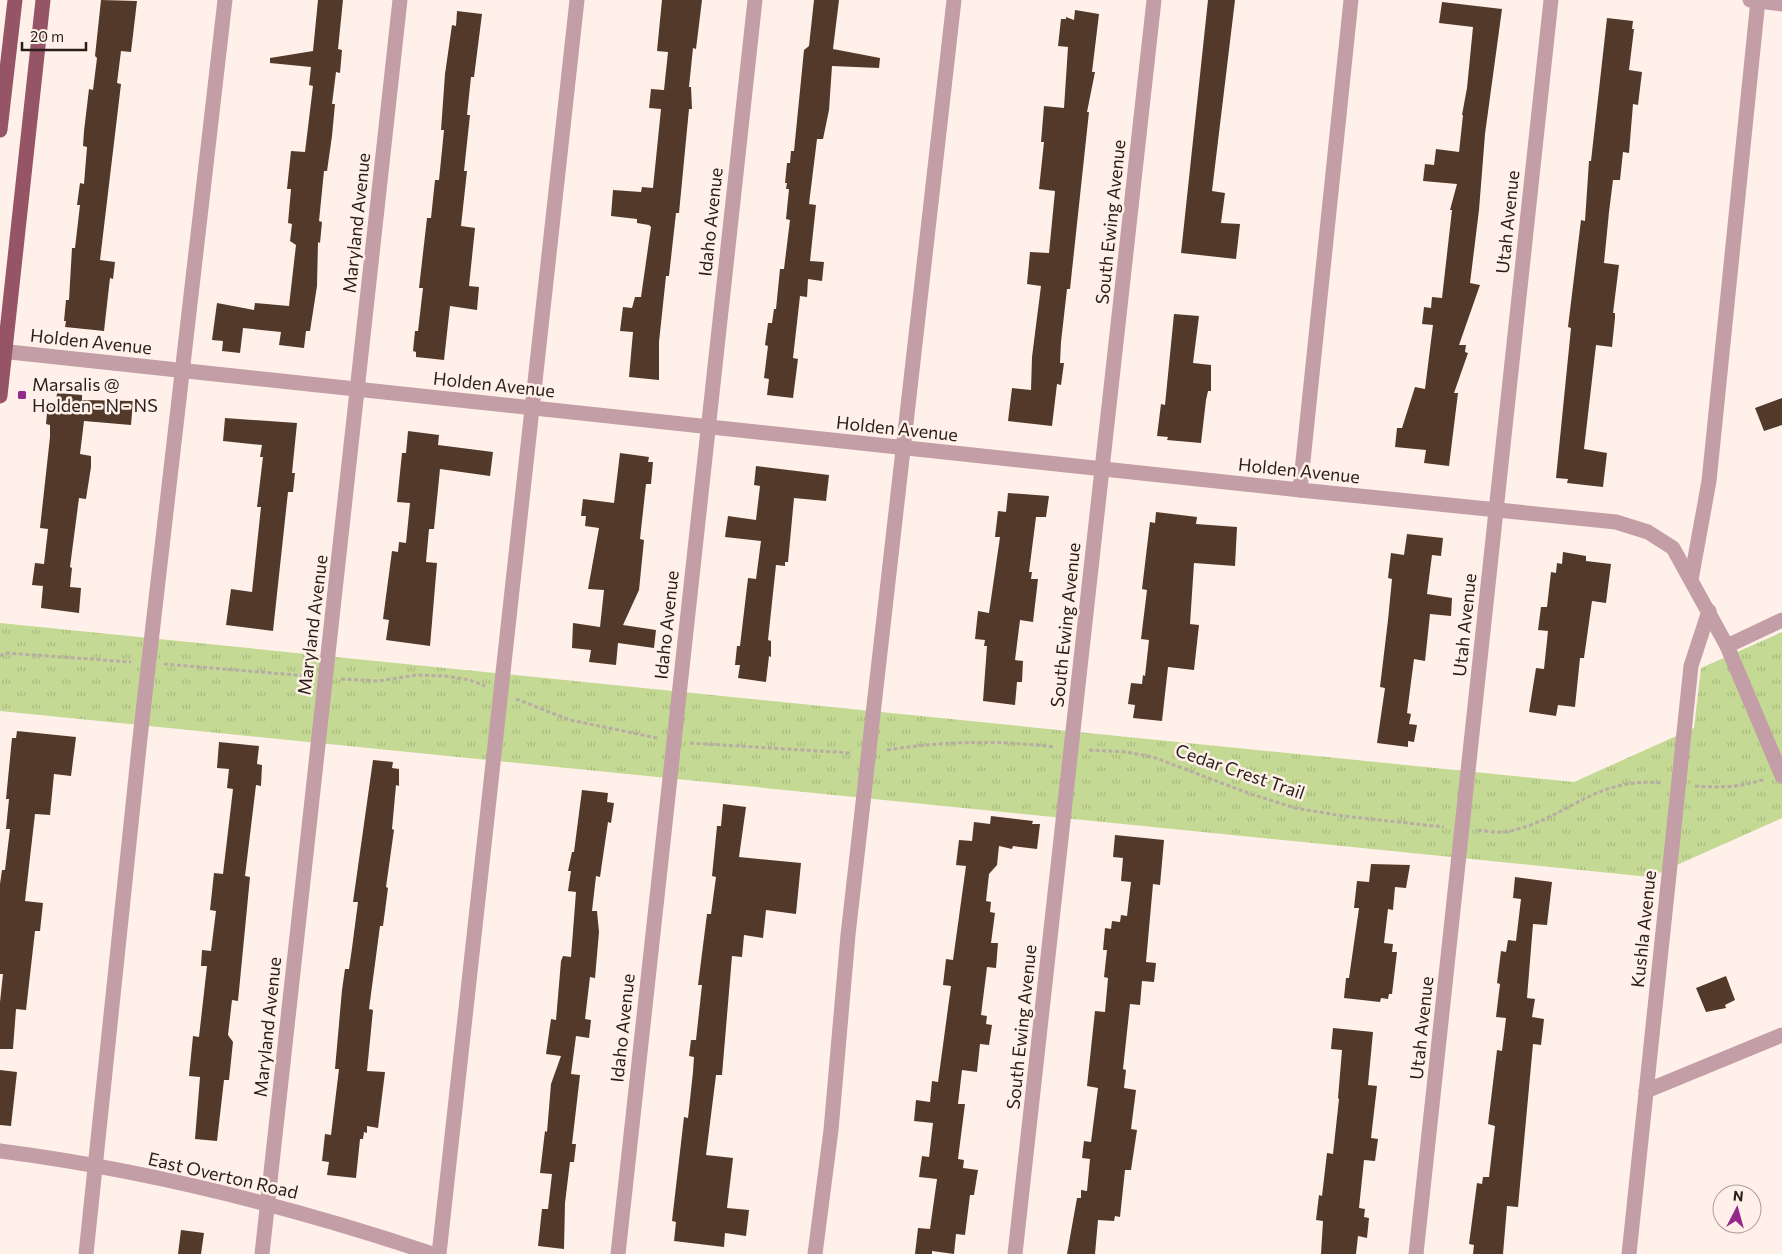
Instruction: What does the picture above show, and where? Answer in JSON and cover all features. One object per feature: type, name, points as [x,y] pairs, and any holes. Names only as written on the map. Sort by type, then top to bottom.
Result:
[{"type":"main road","points":[[0,130],[14,0]]},
{"type":"main road","points":[[0,396],[2,352],[43,0]]},
{"type":"street","points":[[86,1254],[94,1166],[182,370],[226,0]]},
{"type":"street","name":"Maryland Avenue","points":[[262,1254],[359,390],[400,0]]},
{"type":"street","points":[[439,1254],[534,408],[577,0]]},
{"type":"street","name":"Idaho Avenue","points":[[618,1254],[755,0]]},
{"type":"street","points":[[815,1254],[831,1130],[848,935],[905,448],[954,0]]},
{"type":"street","name":"South Ewing Avenue","points":[[1016,1254],[1154,0]]},
{"type":"street","points":[[1300,490],[1351,0]]},
{"type":"street","name":"Utah Avenue","points":[[1416,1254],[1551,0]]},
{"type":"street","points":[[1691,580],[1710,481],[1755,0],[1782,4]]},
{"type":"street","name":"Holden Avenue","points":[[2,352],[708,428],[1616,522],[1648,532],[1673,548],[1727,646],[1775,777]]},
{"type":"street","name":"Kushla Avenue","points":[[1629,1254],[1692,666],[1709,611]]},
{"type":"street","points":[[1727,646],[1782,620]]},
{"type":"street","points":[[1646,1091],[1782,1035]]},
{"type":"street","name":"East Overton Road","points":[[0,1151],[94,1166],[267,1204],[363,1230],[433,1254]]},
{"type":"path","name":"Cedar Crest Trail","points":[[1084,749],[1128,752],[1153,757],[1248,793],[1295,808],[1343,816],[1448,827]]},
{"type":"path","points":[[1688,785],[1730,787],[1775,777]]},
{"type":"path","points":[[1476,830],[1503,832],[1521,828],[1613,786],[1632,782],[1669,784]]},
{"type":"green space","points":[[0,623],[1574,782],[1694,728],[1701,668],[1782,632],[1782,818],[1650,877],[0,711]]},
{"type":"building","points":[[101,0],[137,1],[131,52],[121,51],[117,83],[121,84],[100,260],[115,262],[113,279],[110,278],[104,331],[65,327],[66,321],[64,321],[66,300],[69,300],[72,248],[75,248],[80,205],[77,205],[80,183],[84,184],[87,147],[83,146],[84,131],[89,89],[93,90]]},
{"type":"building","points":[[318,0],[343,0],[338,49],[342,50],[340,73],[336,72],[332,104],[335,104],[327,171],[324,171],[319,221],[322,222],[320,243],[318,242],[317,286],[310,331],[306,331],[304,348],[279,345],[281,332],[243,328],[240,353],[222,351],[223,341],[212,340],[217,303],[254,310],[255,303],[289,306],[296,245],[290,241],[292,224],[288,223],[291,189],[287,189],[291,151],[305,152],[313,86],[309,85],[311,67],[270,63],[270,58],[313,51]]},
{"type":"building","points":[[662,0],[702,0],[696,49],[693,48],[689,87],[691,87],[692,109],[689,109],[679,213],[676,213],[669,276],[666,276],[659,342],[659,380],[629,377],[633,332],[620,331],[623,307],[632,308],[635,297],[641,297],[651,227],[637,223],[637,219],[611,216],[613,190],[641,192],[642,187],[653,188],[661,109],[649,108],[651,89],[664,90],[668,52],[657,51]]},
{"type":"building","points":[[814,0],[839,0],[833,49],[880,58],[879,68],[832,66],[829,110],[823,139],[817,139],[809,204],[816,205],[810,261],[824,262],[822,281],[808,279],[807,297],[800,296],[793,358],[798,359],[793,398],[767,395],[769,379],[764,378],[768,346],[765,345],[768,323],[772,323],[774,309],[776,309],[780,269],[784,269],[790,220],[786,219],[789,189],[786,189],[787,183],[785,183],[787,163],[790,163],[791,151],[794,151],[804,50],[809,46]]},
{"type":"building","points":[[1208,0],[1235,0],[1212,191],[1225,193],[1221,223],[1240,224],[1236,259],[1181,253]]},
{"type":"building","points":[[1442,2],[1502,9],[1485,134],[1479,210],[1470,283],[1480,285],[1459,345],[1466,345],[1465,352],[1468,353],[1454,393],[1458,393],[1449,466],[1424,463],[1426,450],[1395,447],[1397,428],[1402,428],[1415,387],[1425,389],[1433,325],[1422,324],[1424,307],[1431,308],[1432,297],[1442,298],[1452,210],[1450,210],[1457,184],[1423,181],[1425,164],[1434,165],[1436,149],[1459,152],[1462,115],[1467,88],[1473,27],[1439,23]]},
{"type":"building","points":[[1075,10],[1099,14],[1092,72],[1095,72],[1087,112],[1089,112],[1070,289],[1067,289],[1061,342],[1060,363],[1064,363],[1061,385],[1057,384],[1052,426],[1008,421],[1012,388],[1031,390],[1032,357],[1041,286],[1027,284],[1030,252],[1049,253],[1055,191],[1039,189],[1044,142],[1041,142],[1044,106],[1064,108],[1068,47],[1058,46],[1061,19],[1066,19],[1066,17],[1074,20]]},
{"type":"building","points":[[457,11],[482,14],[474,77],[471,77],[467,115],[470,115],[464,171],[467,171],[461,226],[475,228],[469,286],[479,287],[477,310],[450,306],[444,360],[416,357],[416,352],[413,351],[415,331],[418,331],[423,288],[419,288],[427,218],[431,218],[435,180],[439,180],[444,130],[441,130],[445,74],[452,25],[456,26]]},
{"type":"building","points":[[1607,18],[1633,21],[1632,29],[1634,29],[1629,70],[1642,72],[1638,105],[1633,104],[1629,153],[1623,152],[1620,180],[1613,180],[1604,263],[1619,265],[1613,313],[1615,313],[1615,318],[1612,347],[1596,345],[1584,449],[1607,453],[1603,487],[1567,483],[1568,479],[1556,478],[1571,328],[1568,327],[1581,220],[1585,221],[1589,161],[1591,161]]},
{"type":"building","points":[[1174,314],[1199,316],[1193,363],[1211,365],[1211,391],[1208,391],[1206,400],[1201,443],[1167,440],[1168,437],[1157,436],[1161,404],[1165,405]]},
{"type":"building","points":[[57,393],[82,395],[82,400],[133,401],[131,425],[84,421],[80,454],[91,456],[91,467],[86,499],[79,498],[70,567],[72,568],[70,587],[81,588],[79,613],[41,608],[43,586],[32,585],[35,563],[44,564],[48,529],[40,528],[50,437],[50,425],[46,424],[48,402],[56,403]]},
{"type":"building","points":[[1782,398],[1782,425],[1764,431],[1755,408]]},
{"type":"building","points":[[225,418],[297,423],[292,473],[295,473],[293,492],[288,492],[273,631],[226,625],[231,589],[252,592],[261,507],[257,507],[263,457],[260,457],[262,445],[223,441]]},
{"type":"building","points":[[408,431],[439,435],[438,445],[493,452],[490,476],[440,469],[434,529],[429,529],[426,562],[437,563],[430,646],[386,640],[389,620],[383,619],[392,551],[398,552],[399,542],[406,543],[410,503],[397,502],[402,453],[406,453]]},
{"type":"building","points":[[620,453],[649,457],[648,462],[653,462],[651,484],[646,484],[640,539],[644,540],[639,590],[623,625],[656,630],[654,648],[618,643],[616,665],[589,662],[591,650],[572,648],[573,623],[600,627],[604,590],[588,589],[599,528],[585,526],[586,516],[581,516],[583,499],[614,503]]},
{"type":"building","points":[[756,466],[829,475],[826,501],[794,498],[788,562],[785,562],[785,566],[776,565],[768,640],[771,641],[771,657],[769,656],[766,682],[738,678],[740,665],[735,665],[737,646],[740,646],[748,578],[756,579],[761,541],[725,537],[728,516],[756,520],[760,486],[754,485]]},
{"type":"building","points":[[1008,493],[1049,496],[1046,517],[1036,517],[1029,572],[1032,572],[1031,579],[1038,579],[1033,622],[1020,620],[1015,660],[1023,661],[1022,682],[1017,682],[1015,705],[983,701],[987,646],[984,646],[985,640],[975,639],[978,611],[989,613],[1000,537],[995,537],[998,511],[1006,512]]},
{"type":"building","points":[[1156,512],[1197,517],[1196,524],[1237,527],[1235,566],[1194,563],[1190,624],[1199,625],[1194,670],[1168,667],[1162,721],[1133,718],[1135,705],[1128,704],[1131,683],[1142,684],[1143,675],[1145,676],[1149,640],[1141,639],[1147,590],[1142,589],[1150,522],[1155,523]]},
{"type":"building","points":[[1407,534],[1443,538],[1441,556],[1432,555],[1427,594],[1452,598],[1451,616],[1430,614],[1425,661],[1414,659],[1407,713],[1411,714],[1409,724],[1417,725],[1414,742],[1408,741],[1408,747],[1377,743],[1385,688],[1380,687],[1392,579],[1388,578],[1391,553],[1404,555]]},
{"type":"building","points":[[1563,552],[1586,556],[1586,561],[1611,564],[1606,603],[1592,601],[1584,658],[1580,658],[1575,707],[1558,705],[1556,716],[1529,712],[1536,668],[1544,669],[1548,631],[1538,630],[1541,607],[1547,607],[1551,572],[1556,573],[1557,563],[1562,564]]},
{"type":"building","points":[[17,731],[76,737],[71,776],[54,774],[50,815],[35,814],[25,901],[43,903],[40,931],[35,931],[26,1010],[16,1009],[13,1049],[0,1049],[0,1002],[3,974],[0,974],[0,884],[2,870],[5,870],[10,829],[6,829],[9,799],[6,799],[12,738],[16,738]]},
{"type":"building","points":[[219,742],[259,746],[257,764],[262,765],[261,786],[256,785],[245,876],[250,877],[238,1001],[232,1000],[228,1035],[233,1042],[229,1080],[224,1080],[217,1141],[195,1139],[200,1077],[189,1076],[193,1036],[199,1037],[207,966],[201,966],[202,950],[211,951],[216,911],[210,910],[214,873],[223,874],[233,789],[227,788],[229,769],[217,768]]},
{"type":"building","points":[[373,760],[393,762],[392,768],[399,769],[399,786],[396,785],[392,829],[394,830],[386,887],[388,888],[383,926],[380,926],[369,1009],[373,1010],[367,1071],[385,1072],[378,1128],[367,1126],[367,1133],[364,1132],[363,1139],[360,1139],[356,1178],[327,1175],[329,1162],[322,1161],[325,1134],[331,1135],[339,1069],[335,1069],[342,990],[345,969],[349,969],[352,948],[358,902],[353,902]]},
{"type":"building","points":[[582,790],[608,793],[607,802],[614,803],[611,823],[608,822],[600,877],[596,876],[592,911],[597,911],[599,932],[595,978],[590,977],[585,1019],[591,1020],[589,1038],[576,1036],[571,1074],[580,1075],[572,1144],[576,1144],[574,1162],[570,1162],[565,1203],[564,1249],[538,1246],[542,1209],[548,1209],[552,1174],[540,1173],[545,1131],[547,1132],[551,1084],[561,1056],[546,1054],[551,1019],[556,1020],[561,961],[563,956],[571,957],[576,892],[568,891],[571,871],[568,871],[572,852],[574,852]]},
{"type":"building","points":[[723,804],[746,807],[739,857],[801,863],[796,914],[766,910],[763,938],[744,935],[742,957],[732,956],[722,1075],[716,1075],[706,1155],[733,1158],[727,1208],[749,1210],[746,1236],[725,1233],[724,1247],[674,1241],[676,1222],[672,1221],[684,1117],[688,1118],[694,1057],[689,1056],[691,1040],[696,1040],[702,985],[698,985],[707,914],[711,914],[716,877],[712,876],[717,826],[721,826]]},
{"type":"building","points":[[991,816],[1033,821],[1032,824],[1040,824],[1037,849],[1013,846],[1012,849],[999,846],[997,865],[989,874],[986,901],[991,902],[990,912],[995,913],[991,943],[998,943],[996,968],[987,967],[981,1015],[987,1016],[986,1024],[992,1025],[989,1045],[980,1044],[977,1072],[962,1070],[958,1104],[965,1104],[958,1159],[964,1160],[963,1168],[978,1170],[974,1195],[970,1195],[965,1235],[956,1234],[954,1254],[932,1251],[932,1254],[915,1254],[918,1228],[930,1229],[937,1179],[919,1177],[922,1156],[929,1157],[933,1123],[914,1121],[916,1100],[930,1102],[932,1081],[938,1082],[951,986],[943,985],[946,959],[953,960],[966,866],[956,865],[959,840],[972,841],[974,822],[990,824]]},
{"type":"building","points":[[1115,835],[1164,840],[1160,885],[1153,884],[1146,962],[1156,963],[1154,982],[1142,981],[1140,1005],[1130,1004],[1123,1069],[1126,1070],[1124,1088],[1136,1090],[1131,1129],[1137,1130],[1131,1170],[1125,1170],[1120,1217],[1115,1216],[1114,1221],[1098,1220],[1095,1254],[1067,1254],[1077,1198],[1081,1198],[1081,1190],[1087,1191],[1090,1159],[1082,1158],[1084,1141],[1091,1142],[1098,1088],[1087,1086],[1095,1011],[1105,1012],[1108,978],[1104,977],[1107,950],[1103,950],[1105,928],[1111,929],[1112,921],[1120,922],[1121,915],[1127,916],[1131,882],[1121,881],[1123,858],[1113,857]]},
{"type":"building","points":[[1371,864],[1410,865],[1406,888],[1395,887],[1393,910],[1388,909],[1384,943],[1393,944],[1392,952],[1397,952],[1392,994],[1389,994],[1388,999],[1381,998],[1380,1002],[1344,998],[1346,978],[1349,978],[1359,908],[1354,908],[1357,881],[1369,882]]},
{"type":"building","points":[[1515,877],[1552,882],[1547,925],[1533,924],[1527,998],[1535,999],[1532,1017],[1544,1019],[1541,1045],[1533,1044],[1518,1207],[1507,1206],[1503,1254],[1473,1254],[1474,1245],[1469,1244],[1477,1183],[1482,1184],[1483,1177],[1489,1177],[1495,1126],[1488,1124],[1497,1050],[1502,1051],[1506,1018],[1496,1017],[1500,984],[1497,983],[1501,951],[1506,952],[1508,940],[1516,941],[1521,899],[1513,898]]},
{"type":"building","points":[[1726,976],[1735,1000],[1725,1005],[1726,1008],[1706,1012],[1696,988]]},
{"type":"building","points":[[1333,1028],[1373,1032],[1368,1085],[1377,1086],[1371,1138],[1378,1139],[1375,1161],[1364,1160],[1359,1208],[1365,1209],[1364,1217],[1369,1218],[1367,1238],[1358,1236],[1356,1254],[1321,1254],[1323,1221],[1316,1220],[1319,1195],[1322,1196],[1327,1153],[1333,1154],[1339,1099],[1342,1050],[1331,1049]]},
{"type":"building","points":[[0,1070],[17,1072],[11,1126],[0,1125]]},
{"type":"building","points":[[181,1230],[204,1233],[201,1254],[178,1254]]},
{"type":"place","name":"Marsalis @ Holden - N - NS","points":[[22,395]]}]
